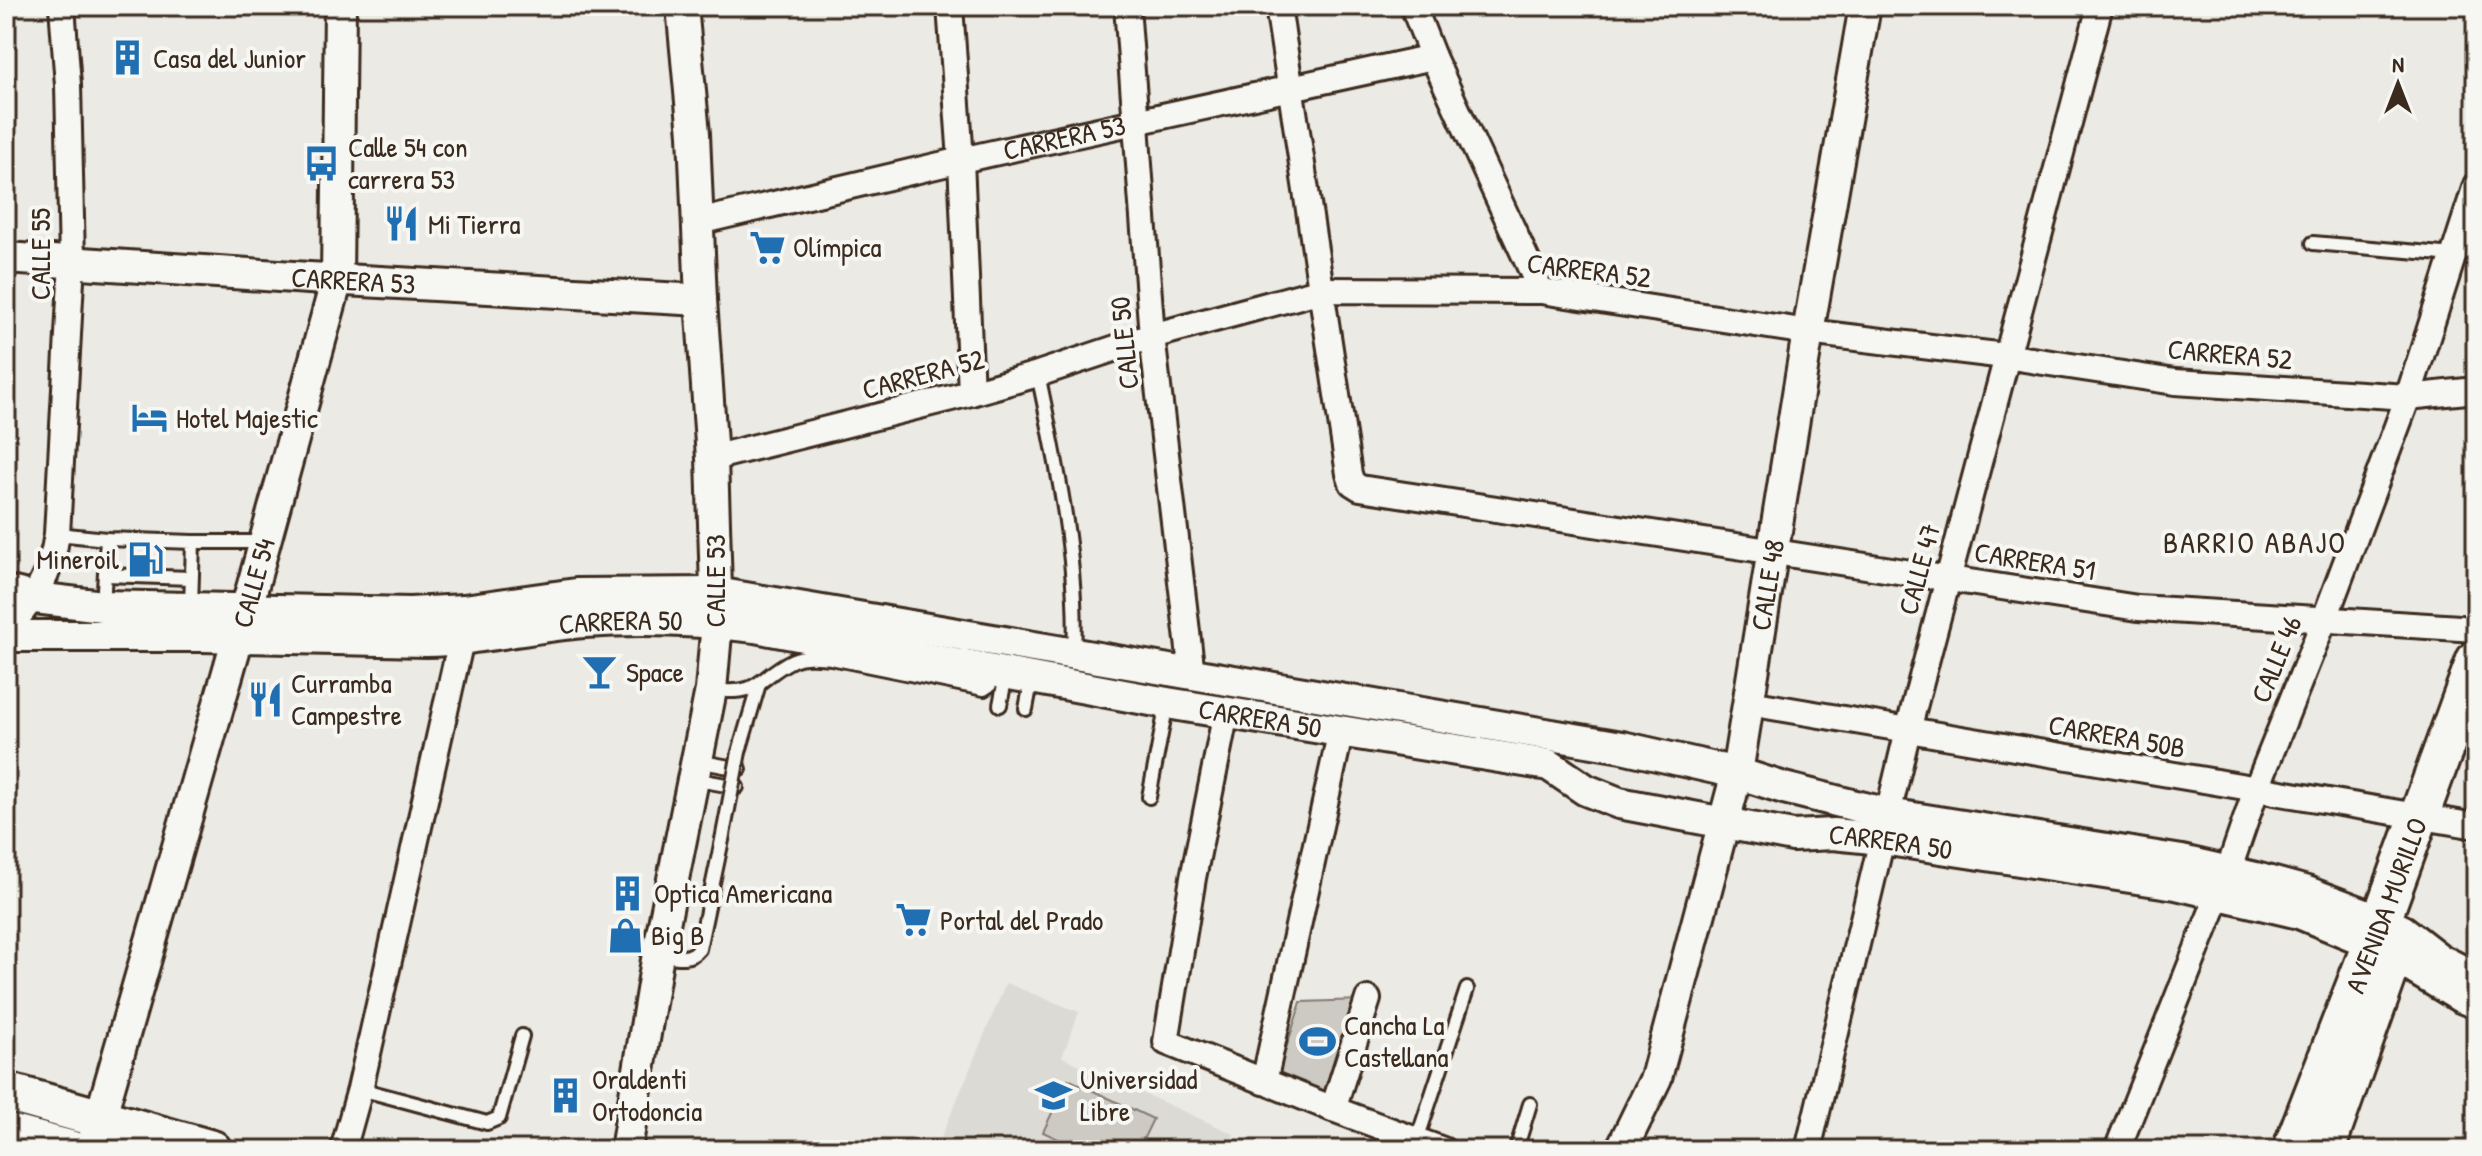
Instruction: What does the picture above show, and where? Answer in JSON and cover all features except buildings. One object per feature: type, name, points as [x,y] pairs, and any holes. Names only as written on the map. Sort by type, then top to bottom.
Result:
[{"type":"main road","name":"AVENIDA MURILLO","points":[[2447,821],[2476,660]]},
{"type":"main road","name":"AVENIDA MURILLO","points":[[2292,1150],[2388,938],[2447,821],[2476,733]]},
{"type":"main road","name":"AVENIDA MURILLO","points":[[2325,1150],[2388,938]]},
{"type":"main road","points":[[6,1092],[93,1140]]},
{"type":"main road","points":[[6,1133],[212,1150]]},
{"type":"street","name":"CALLE 55","points":[[6,634],[21,594],[54,555],[57,534],[72,262],[68,85],[62,6]]},
{"type":"street","name":"CALLE 54","points":[[93,1140],[238,638],[337,279],[340,6]]},
{"type":"street","name":"CALLE 53","points":[[626,1150],[658,954],[711,690],[717,608],[694,134],[682,6]]},
{"type":"street","points":[[950,6],[961,160],[971,393]]},
{"type":"street","name":"CALLE 50","points":[[1127,6],[1152,336],[1192,674]]},
{"type":"street","points":[[1278,6],[1322,290]]},
{"type":"street","points":[[1413,6],[1433,57],[1541,291]]},
{"type":"street","name":"CALLE 48","points":[[1621,1150],[1656,1078],[1737,773],[1808,332],[1865,6]]},
{"type":"street","name":"CALLE 47","points":[[1808,1150],[1908,730],[2100,6]]},
{"type":"street","name":"CARRERA 53","points":[[698,222],[961,160],[1433,57]]},
{"type":"street","name":"CALLE 46","points":[[2117,1150],[2408,397],[2476,185]]},
{"type":"street","name":"CARRERA 53","points":[[6,258],[701,300]]},
{"type":"street","name":"CARRERA 52","points":[[712,458],[971,393],[1152,336],[1322,290],[1541,291],[1808,332],[2005,356],[2175,382],[2408,397],[2476,390]]},
{"type":"street","name":"CARRERA 51","points":[[1322,290],[1352,483],[1360,488],[2138,608],[2476,629]]},
{"type":"street","name":"CARRERA 50","points":[[21,594],[103,606],[410,613],[464,610],[576,594],[717,608],[1074,653],[1622,747],[1737,773],[1885,826],[2307,892],[2388,938],[2476,978]]},
{"type":"street","name":"CARRERA 50","points":[[6,634],[461,640],[583,622],[717,608],[1012,673],[1167,703],[1549,765],[1586,790],[1619,803],[1724,825],[1793,836],[1885,826]]},
{"type":"street","points":[[343,1150],[360,1089],[461,640]]},
{"type":"street","name":"CARRERA 50B","points":[[1749,703],[2447,821]]},
{"type":"street","points":[[1226,712],[1193,878],[1166,1042],[1443,1150]]},
{"type":"street","points":[[1264,1082],[1341,730]]},
{"type":"street","points":[[1690,818],[1706,811],[1714,796],[1713,779],[1702,766]]},
{"type":"street","points":[[1768,832],[1759,819],[1759,803],[1769,791],[1784,788]]},
{"type":"street","name":"CARRERA 50","points":[[2388,938],[2461,997],[2476,1003]]},
{"type":"street","points":[[1333,1109],[1368,999]]},
{"type":"lane","points":[[2313,243],[2454,255]]},
{"type":"lane","points":[[1038,374],[1064,511],[1074,653]]},
{"type":"lane","points":[[57,534],[107,539],[264,542]]},
{"type":"lane","points":[[103,606],[107,539]]},
{"type":"lane","points":[[191,610],[193,542]]},
{"type":"lane","points":[[105,575],[191,578]]},
{"type":"lane","points":[[711,690],[743,691],[759,684],[792,660],[808,656],[984,689],[1012,673]]},
{"type":"lane","points":[[1000,705],[1012,673]]},
{"type":"lane","points":[[1012,673],[1026,709]]},
{"type":"lane","points":[[658,954],[686,958],[695,955],[699,949],[739,752],[759,684]]},
{"type":"lane","points":[[1149,797],[1167,703]]},
{"type":"lane","points":[[695,770],[740,769]]},
{"type":"lane","points":[[695,770],[737,787]]},
{"type":"lane","points":[[1417,1140],[1467,989]]},
{"type":"lane","points":[[360,1089],[487,1123],[499,1118],[522,1036]]},
{"type":"lane","points":[[1516,1150],[1530,1104]]},
{"type":"lane","points":[[6,1105],[93,1140]]},
{"type":"lane","points":[[6,1122],[93,1140],[171,1150]]},
{"type":"shaded area","name":"Universidad Libre","points":[[1006,983],[1079,1012],[1062,1057],[1234,1134],[1228,1150],[936,1150]]},
{"type":"shaded area","name":"Cancha La Castellana","points":[[1361,1000],[1328,1103],[1276,1080],[1301,1002]]},
{"type":"shaded area","points":[[1068,1079],[1153,1119],[1138,1150],[1082,1150],[1043,1132]]},
{"type":"place","name":"Casa del Junior","points":[[127,58]]},
{"type":"place","name":"Calle 54 con carrera 53","points":[[322,163]]},
{"type":"place","name":"Mi Tierra","points":[[402,224]]},
{"type":"place","name":"Olímpica","points":[[767,247]]},
{"type":"place","name":"Hotel Majestic","points":[[150,418]]},
{"type":"place","name":"Mineroil","points":[[145,559]]},
{"type":"place","name":"Space","points":[[600,672]]},
{"type":"place","name":"Curramba Campestre","points":[[265,699]]},
{"type":"place","name":"Optica Americana","points":[[628,893]]},
{"type":"place","name":"Portal del Prado","points":[[914,920]]},
{"type":"place","name":"Big B","points":[[625,935]]},
{"type":"place","name":"Cancha La Castellana","points":[[1318,1041]]},
{"type":"place","name":"Oraldenti Ortodoncia","points":[[566,1095]]},
{"type":"place","name":"Universidad Libre","points":[[1054,1095]]},
{"type":"district","name":"BARRIO ABAJO","points":[[2255,542]]}]
